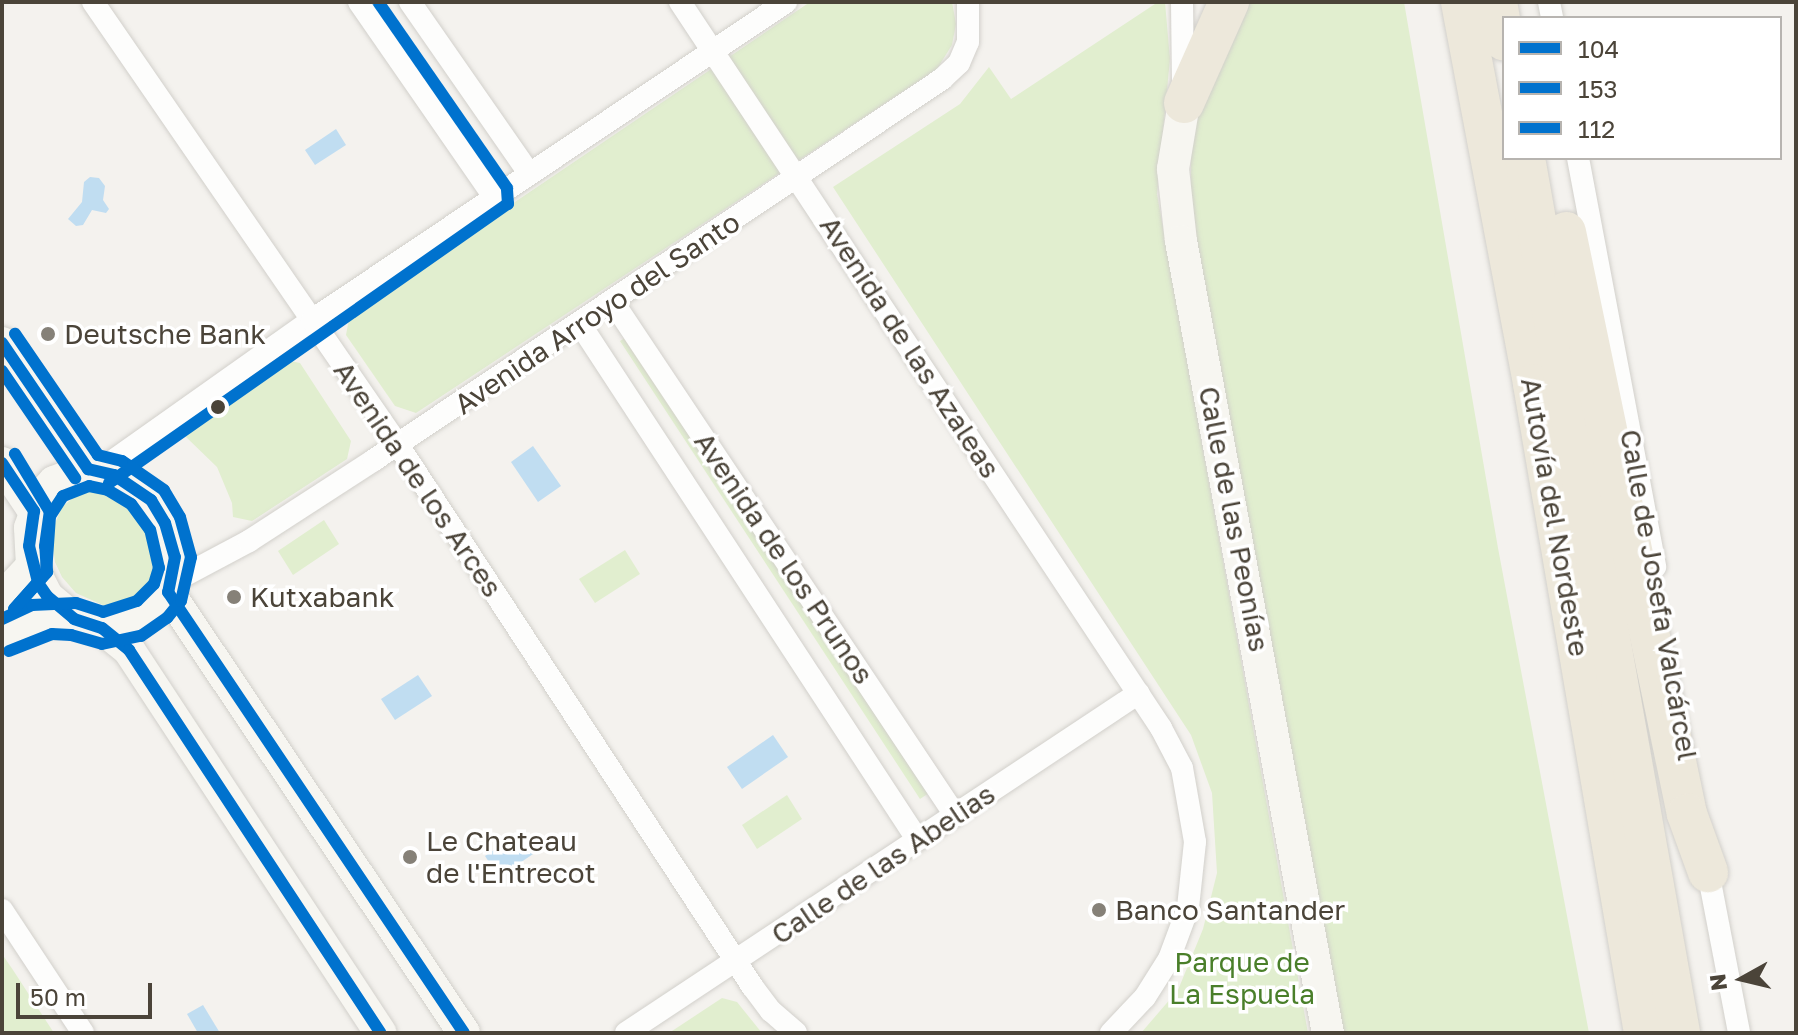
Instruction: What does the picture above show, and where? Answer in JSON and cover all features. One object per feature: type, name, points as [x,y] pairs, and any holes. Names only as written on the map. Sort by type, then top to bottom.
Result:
[{"type":"highway","name":"Autovía del Nordeste","points":[[1461,2],[1533,384],[1644,1033]]},
{"type":"highway","points":[[1497,2],[1502,29]]},
{"type":"highway","points":[[1184,103],[1224,11]]},
{"type":"highway","name":"Autovía del Nordeste","points":[[1525,160],[1680,1033]]},
{"type":"highway","points":[[1550,160],[1687,814],[1708,872]]},
{"type":"main road","name":"Calle de las Peonías","points":[[1184,103],[1173,169],[1181,241],[1328,1033]]},
{"type":"main road","points":[[2,343],[94,470],[129,483],[151,500],[172,542],[175,557],[170,587],[157,606],[133,622],[88,624],[34,621],[2,637]]},
{"type":"main road","points":[[2,463],[34,511]]},
{"type":"main road","points":[[94,470],[54,482],[41,496],[34,511],[29,546],[32,566],[47,596],[129,650],[381,1033]]},
{"type":"main road","points":[[2,598],[32,566]]},
{"type":"main road","points":[[170,587],[464,1033]]},
{"type":"street","name":"Avenida de los Arces","points":[[93,2],[398,445],[736,961],[771,1011],[796,1033]]},
{"type":"street","points":[[359,2],[494,197]]},
{"type":"street","points":[[410,2],[529,173]]},
{"type":"street","name":"Avenida de las Azaleas","points":[[680,2],[1139,693],[1182,768],[1193,823],[1192,885],[1188,908],[1169,959],[1145,997],[1111,1033]]},
{"type":"street","points":[[94,470],[786,2]]},
{"type":"street","name":"Avenida Arroyo del Santo","points":[[170,587],[398,445],[942,79],[959,63],[968,42],[968,2]]},
{"type":"street","name":"Calle de las Peonías","points":[[1184,2],[1194,23],[1224,11]]},
{"type":"street","name":"Calle de las Peonías","points":[[1184,2],[1184,103]]},
{"type":"street","name":"Calle de Josefa Valcárcel","points":[[1578,160],[1634,447],[1739,1033]]},
{"type":"street","name":"Avenida de los Prunos","points":[[613,302],[955,815]]},
{"type":"street","name":"Avenida de los Prunos","points":[[580,324],[917,839]]},
{"type":"street","name":"Calle de las Abelias","points":[[626,1033],[1139,693]]},
{"type":"street","points":[[2,910],[83,1033]]},
{"type":"green space","points":[[810,2],[952,2],[956,24],[952,45],[937,69],[416,413],[395,406],[346,335],[350,314]]},
{"type":"green space","name":"Parque de La Espuela","points":[[1158,2],[1165,2],[1170,59],[1157,194],[1308,1033],[1141,1033],[1178,990],[1203,929],[1217,873],[1212,793],[1191,735],[833,187],[960,104],[989,67],[1011,99]]},
{"type":"green space","points":[[1210,2],[1404,2],[1498,548],[1589,1033],[1337,1033],[1206,304],[1191,202],[1191,128]]},
{"type":"green space","points":[[625,338],[929,793],[920,799],[620,341]]},
{"type":"green space","points":[[281,359],[300,363],[351,441],[347,459],[252,521],[233,517],[232,503],[217,467],[186,437],[191,420]]},
{"type":"green space","points":[[103,491],[118,496],[141,516],[151,534],[156,554],[152,575],[144,590],[121,604],[105,606],[76,593],[62,577],[55,562],[51,533],[62,507],[73,498],[87,492]]},
{"type":"green space","points":[[324,520],[339,544],[293,575],[278,551]]},
{"type":"green space","points":[[625,550],[640,574],[595,603],[579,579]]},
{"type":"green space","points":[[787,795],[802,819],[757,849],[742,825]]},
{"type":"green space","points":[[2,954],[13,970],[54,1033],[2,1033]]},
{"type":"green space","points":[[722,998],[737,1002],[762,1033],[669,1033]]},
{"type":"water","points":[[336,129],[346,145],[315,165],[305,150]]},
{"type":"water","points":[[90,177],[99,178],[105,186],[103,200],[109,209],[106,213],[92,210],[83,225],[76,226],[68,219],[82,202],[84,182]]},
{"type":"water","points":[[533,446],[561,486],[538,502],[511,462]]},
{"type":"water","points":[[418,675],[432,696],[395,720],[381,699]]},
{"type":"water","points":[[773,735],[788,757],[742,789],[727,767]]},
{"type":"water","points":[[522,831],[536,852],[499,877],[485,856]]},
{"type":"water","points":[[203,1005],[220,1033],[198,1033],[187,1014]]},
{"type":"transit line","name":"153","points":[[109,483],[508,204],[507,188],[378,2]]},
{"type":"transit line","name":"112","points":[[9,651],[52,634],[71,635],[102,644],[141,636],[167,618],[181,601],[191,557],[180,517],[164,490],[122,461],[98,455],[15,334]]},
{"type":"transit line","name":"104","points":[[2,343],[88,469],[114,475],[151,500],[165,523],[175,557],[168,592],[464,1033]]},
{"type":"transit line","name":"153","points":[[2,371],[75,478]]},
{"type":"transit line","name":"112","points":[[14,609],[47,572],[45,546],[50,512],[15,454]]},
{"type":"transit line","name":"104","points":[[2,463],[34,511],[29,546],[38,583],[47,596],[74,619],[102,628],[129,650],[381,1033]]},
{"type":"transit line","name":"153","points":[[2,619],[32,605],[76,603],[103,612],[137,601],[154,584],[159,568],[150,530],[131,504],[108,490],[89,486],[63,496],[50,516],[46,573],[14,609]]},
{"type":"place","name":"Deutsche Bank","points":[[48,334]]},
{"type":"place","name":"Kutxabank","points":[[234,597]]},
{"type":"place","name":"Le Chateau de l'Entrecot","points":[[410,857]]},
{"type":"place","name":"Banco Santander","points":[[1099,910]]}]
